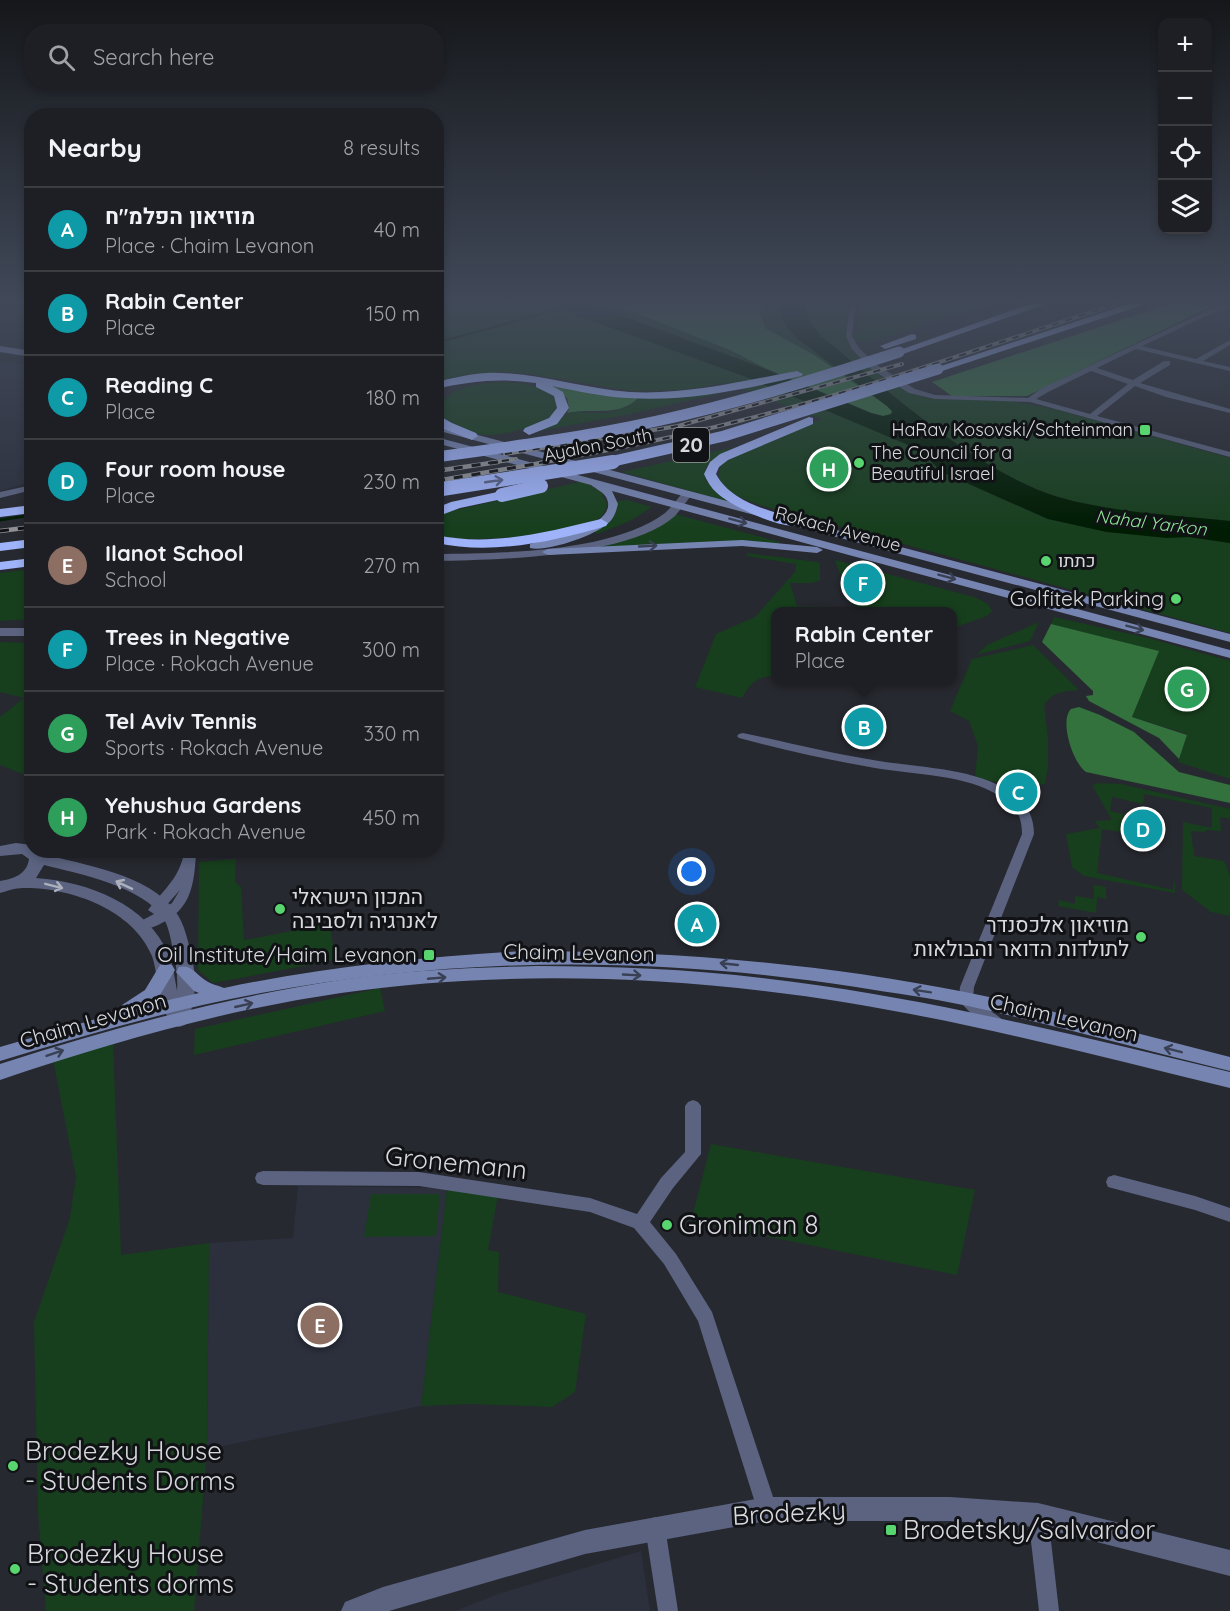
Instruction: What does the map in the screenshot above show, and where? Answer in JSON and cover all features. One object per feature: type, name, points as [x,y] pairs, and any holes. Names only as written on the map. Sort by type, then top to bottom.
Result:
[{"type":"highway","points":[[444,387],[462,379]]},
{"type":"highway","points":[[537,379],[606,392],[641,395],[698,391],[767,379]]},
{"type":"highway","name":"20","points":[[444,446],[612,422],[697,403],[779,379]]},
{"type":"highway","name":"20","points":[[444,456],[573,437],[659,420],[809,379]]},
{"type":"highway","name":"Ayalon South","points":[[444,489],[563,471],[683,446],[916,379]]},
{"type":"highway","points":[[791,522],[734,499],[714,484],[711,471],[724,457],[809,421],[921,379]]},
{"type":"highway","points":[[444,389],[490,380],[533,382],[561,396],[563,406],[559,416],[546,425],[529,431],[444,446]]},
{"type":"highway","points":[[444,504],[694,452],[809,421]]},
{"type":"highway","points":[[444,423],[472,436]]},
{"type":"highway","points":[[444,510],[500,493]]},
{"type":"highway","points":[[0,503],[24,500]]},
{"type":"highway","points":[[0,513],[24,510]]},
{"type":"highway","points":[[444,541],[454,543],[529,539],[570,532],[601,523]]},
{"type":"highway","points":[[0,547],[24,544]]},
{"type":"highway","points":[[0,566],[24,563]]},
{"type":"main road","name":"Rokach Avenue","points":[[444,429],[921,570],[1230,654]]},
{"type":"main road","name":"Rokach Avenue","points":[[444,442],[668,502],[684,500],[791,522],[1230,638]]},
{"type":"main road","points":[[534,546],[577,535],[601,523],[612,511],[611,496],[601,486],[582,478]]},
{"type":"main road","points":[[548,552],[754,543],[829,552],[921,570]]},
{"type":"main road","name":"Chaim Levanon","points":[[0,1072],[110,1036],[222,994],[279,982],[372,968],[481,959],[601,957],[700,962],[801,971],[966,999],[1230,1064]]},
{"type":"main road","points":[[109,1020],[151,995],[166,970]]},
{"type":"main road","points":[[185,972],[200,986],[222,994]]},
{"type":"main road","name":"Chaim Levanon","points":[[0,1054],[109,1020],[178,1009],[373,984],[476,975],[598,973],[695,978],[794,988],[1002,1025],[1230,1080]]},
{"type":"street","points":[[893,379],[906,388],[935,397],[1030,400],[1230,455]]},
{"type":"street","points":[[1030,400],[1069,379]]},
{"type":"street","points":[[1123,379],[1230,411]]},
{"type":"street","points":[[1091,417],[1140,379]]},
{"type":"street","points":[[0,495],[24,488]]},
{"type":"street","points":[[444,558],[548,552],[604,542],[635,533],[684,500]]},
{"type":"street","points":[[444,550],[534,546],[593,537],[619,530],[643,519],[668,502]]},
{"type":"street","points":[[0,632],[24,632]]},
{"type":"street","points":[[743,736],[836,758],[967,779],[990,785],[1021,806],[1027,817],[1028,834],[972,968],[966,999],[977,1011],[1002,1025]]},
{"type":"street","points":[[3,848],[24,849]]},
{"type":"street","points":[[20,882],[34,870],[37,858],[125,884],[164,909],[178,933],[185,972],[178,1009]]},
{"type":"street","points":[[142,926],[186,895],[189,858]]},
{"type":"street","points":[[0,887],[20,882],[41,883],[111,903],[142,926],[153,940],[166,970],[178,1009]]},
{"type":"street","points":[[640,1223],[667,1183],[693,1154],[693,1106]]},
{"type":"street","name":"Gronemann","points":[[263,1178],[418,1179],[590,1205],[640,1223],[670,1258],[706,1318],[767,1509]]},
{"type":"street","points":[[1114,1182],[1195,1203],[1230,1215]]},
{"type":"street","name":"Brodezky","points":[[354,1611],[383,1600],[585,1542],[655,1527],[767,1509],[950,1509],[1038,1515],[1230,1563]]},
{"type":"street","points":[[1038,1515],[1049,1611]]},
{"type":"street","points":[[655,1527],[668,1611]]},
{"type":"shaded area","points":[[0,379],[24,379],[24,484],[0,491]]},
{"type":"shaded area","points":[[560,379],[752,379],[918,449],[942,472],[1048,519],[1107,532],[1189,537],[1230,543],[1230,633],[745,500],[721,483],[719,473],[725,461],[794,429],[822,419],[726,383],[682,390],[632,391]]},
{"type":"shaded area","points":[[790,379],[851,379],[887,406],[871,413]]},
{"type":"shaded area","points":[[874,379],[885,379],[914,394],[933,399],[1011,401],[1054,409],[1230,458],[1230,521],[1100,507],[1058,497],[1027,485],[996,469],[904,404]]},
{"type":"shaded area","points":[[521,383],[542,389],[555,397],[556,411],[533,425],[491,435],[466,431],[444,417],[445,399],[458,390],[482,384]]},
{"type":"shaded area","points":[[721,393],[626,415],[534,432],[557,423],[566,414],[606,413],[627,407],[639,398]]},
{"type":"shaded area","points":[[730,448],[706,467],[705,480],[722,496],[744,506],[622,472]]},
{"type":"shaded area","points":[[584,481],[602,493],[607,504],[602,516],[586,524],[544,533],[491,539],[444,536],[444,514]]},
{"type":"shaded area","points":[[627,500],[652,507],[630,521],[597,534],[593,531],[614,514],[618,506],[616,501]]},
{"type":"shaded area","points":[[675,514],[780,542],[779,544],[687,543],[595,548]]},
{"type":"shaded area","points":[[747,553],[818,562],[820,580],[812,583],[790,583],[797,606],[825,607],[771,607],[771,676],[755,681],[742,698],[695,687],[716,634],[755,617],[795,572],[796,564],[747,556]]},
{"type":"shaded area","points":[[835,560],[974,597],[988,604],[992,611],[987,616],[957,627],[957,607],[859,607],[851,603]]},
{"type":"shaded area","points":[[24,570],[24,619],[0,621],[0,573]]},
{"type":"shaded area","points":[[1054,617],[1148,638],[1230,661],[1230,779],[1178,762],[1187,734],[1132,717],[1158,651],[1051,624]]},
{"type":"shaded area","points":[[1039,622],[1030,641],[976,655],[987,645]]},
{"type":"shaded area","points":[[0,642],[24,643],[24,698],[0,692]]},
{"type":"shaded area","points":[[1033,645],[1079,690],[1054,695],[1044,706],[1048,739],[1045,784],[1019,785],[975,778],[978,746],[969,721],[950,711],[972,659]]},
{"type":"shaded area","points":[[24,698],[24,774],[0,765],[0,717]]},
{"type":"shaded area","points":[[1121,784],[1230,809],[1230,819],[1220,817],[1221,831],[1191,831],[1194,856],[1224,861],[1230,876],[1230,916],[1211,912],[1182,890],[1183,822],[1212,828],[1212,808],[1144,794],[1143,804],[1112,797],[1110,811],[1123,814],[1121,832],[1102,829],[1097,873],[1173,890],[1174,882],[1175,893],[1084,876],[1072,867],[1066,834],[1100,828],[1095,821],[1112,820],[1092,785]]},
{"type":"shaded area","points":[[236,859],[235,882],[241,887],[244,940],[330,924],[335,960],[213,983],[198,970],[199,862]]},
{"type":"shaded area","points":[[1094,885],[1106,887],[1106,899],[1097,897],[1096,913],[1058,906],[1059,900],[1075,904],[1075,896],[1094,899]]},
{"type":"shaded area","points":[[380,988],[385,1011],[194,1055],[195,1029]]},
{"type":"shaded area","points":[[113,1042],[121,1255],[209,1243],[207,1449],[194,1611],[46,1611],[38,1513],[34,1322],[70,1218],[76,1177],[53,1060]]},
{"type":"shaded area","points":[[711,1144],[975,1190],[957,1275],[691,1221]]},
{"type":"shaded area","points":[[298,1186],[447,1188],[421,1406],[207,1449],[209,1243],[293,1238]]},
{"type":"shaded area","points":[[447,1188],[498,1195],[488,1250],[499,1252],[498,1292],[586,1314],[575,1392],[552,1407],[472,1404],[421,1406]]},
{"type":"shaded area","points":[[371,1194],[440,1194],[436,1236],[364,1237]]},
{"type":"shaded area","points":[[641,1551],[650,1611],[456,1611],[498,1594]]},
{"type":"green space","points":[[790,379],[849,379],[892,411],[892,414],[883,416]]},
{"type":"green space","points":[[941,379],[1062,379],[1027,396],[952,396],[932,382]]},
{"type":"green space","points":[[549,385],[638,398],[622,408],[613,410],[567,413],[569,409],[567,398]]},
{"type":"green space","points":[[1051,624],[1159,651],[1132,717],[1187,735],[1179,759],[1159,738],[1089,701],[1086,696],[1093,695],[1093,691],[1042,642]]},
{"type":"green space","points":[[1079,707],[1134,732],[1179,772],[1230,785],[1230,803],[1086,772],[1072,751],[1066,723],[1071,709]]},
{"type":"water","name":"Nahal Yarkon","points":[[752,379],[790,379],[871,413],[883,416],[891,414],[892,411],[887,406],[851,379],[874,379],[965,449],[1027,485],[1058,497],[1100,507],[1230,521],[1230,543],[1189,537],[1167,538],[1107,532],[1048,519],[942,472],[918,449]]},
{"type":"waterway","points":[[0,520],[24,516]]},
{"type":"railway","points":[[505,454],[678,426],[847,379]]},
{"type":"railway","points":[[539,463],[714,427],[885,379]]},
{"type":"railway","points":[[488,463],[516,459]]},
{"type":"railway","points":[[444,470],[498,462]]},
{"type":"railway","points":[[444,480],[547,462]]},
{"type":"railway","points":[[0,531],[24,528]]},
{"type":"place","name":"HaRav Kosovski/Schteinman","points":[[1145,430]]},
{"type":"place","name":"The Council for a Beautiful Israel","points":[[859,463]]},
{"type":"place","name":"Yehushua Gardens","points":[[829,469]]},
{"type":"place","name":"כתתו","points":[[1046,561]]},
{"type":"place","name":"Trees in Negative","points":[[863,583]]},
{"type":"place","name":"Golfitek Parking","points":[[1176,599]]},
{"type":"place","name":"Tel Aviv Tennis","points":[[1187,689]]},
{"type":"place","name":"Rabin Center","points":[[864,727]]},
{"type":"place","name":"Reading C","points":[[1018,792]]},
{"type":"place","name":"Four room house","points":[[1143,829]]},
{"type":"place","name":"המכון הישראלי לאנרגיה ולסביבה","points":[[280,909]]},
{"type":"place","name":"מוזיאון הפלמ\"ח","points":[[697,924]]},
{"type":"place","name":"מוזיאון אלכסנדר לתולדות הדואר והבולאות","points":[[1141,937]]},
{"type":"place","name":"Oil Institute/Haim Levanon","points":[[429,955]]},
{"type":"place","name":"Groniman 8","points":[[667,1225]]},
{"type":"place","name":"Ilanot School","points":[[320,1325]]},
{"type":"place","name":"Brodezky House - Students Dorms","points":[[13,1466]]},
{"type":"place","name":"Brodetsky/Salvardor","points":[[891,1530]]},
{"type":"place","name":"Brodezky House - Students dorms","points":[[15,1569]]}]
